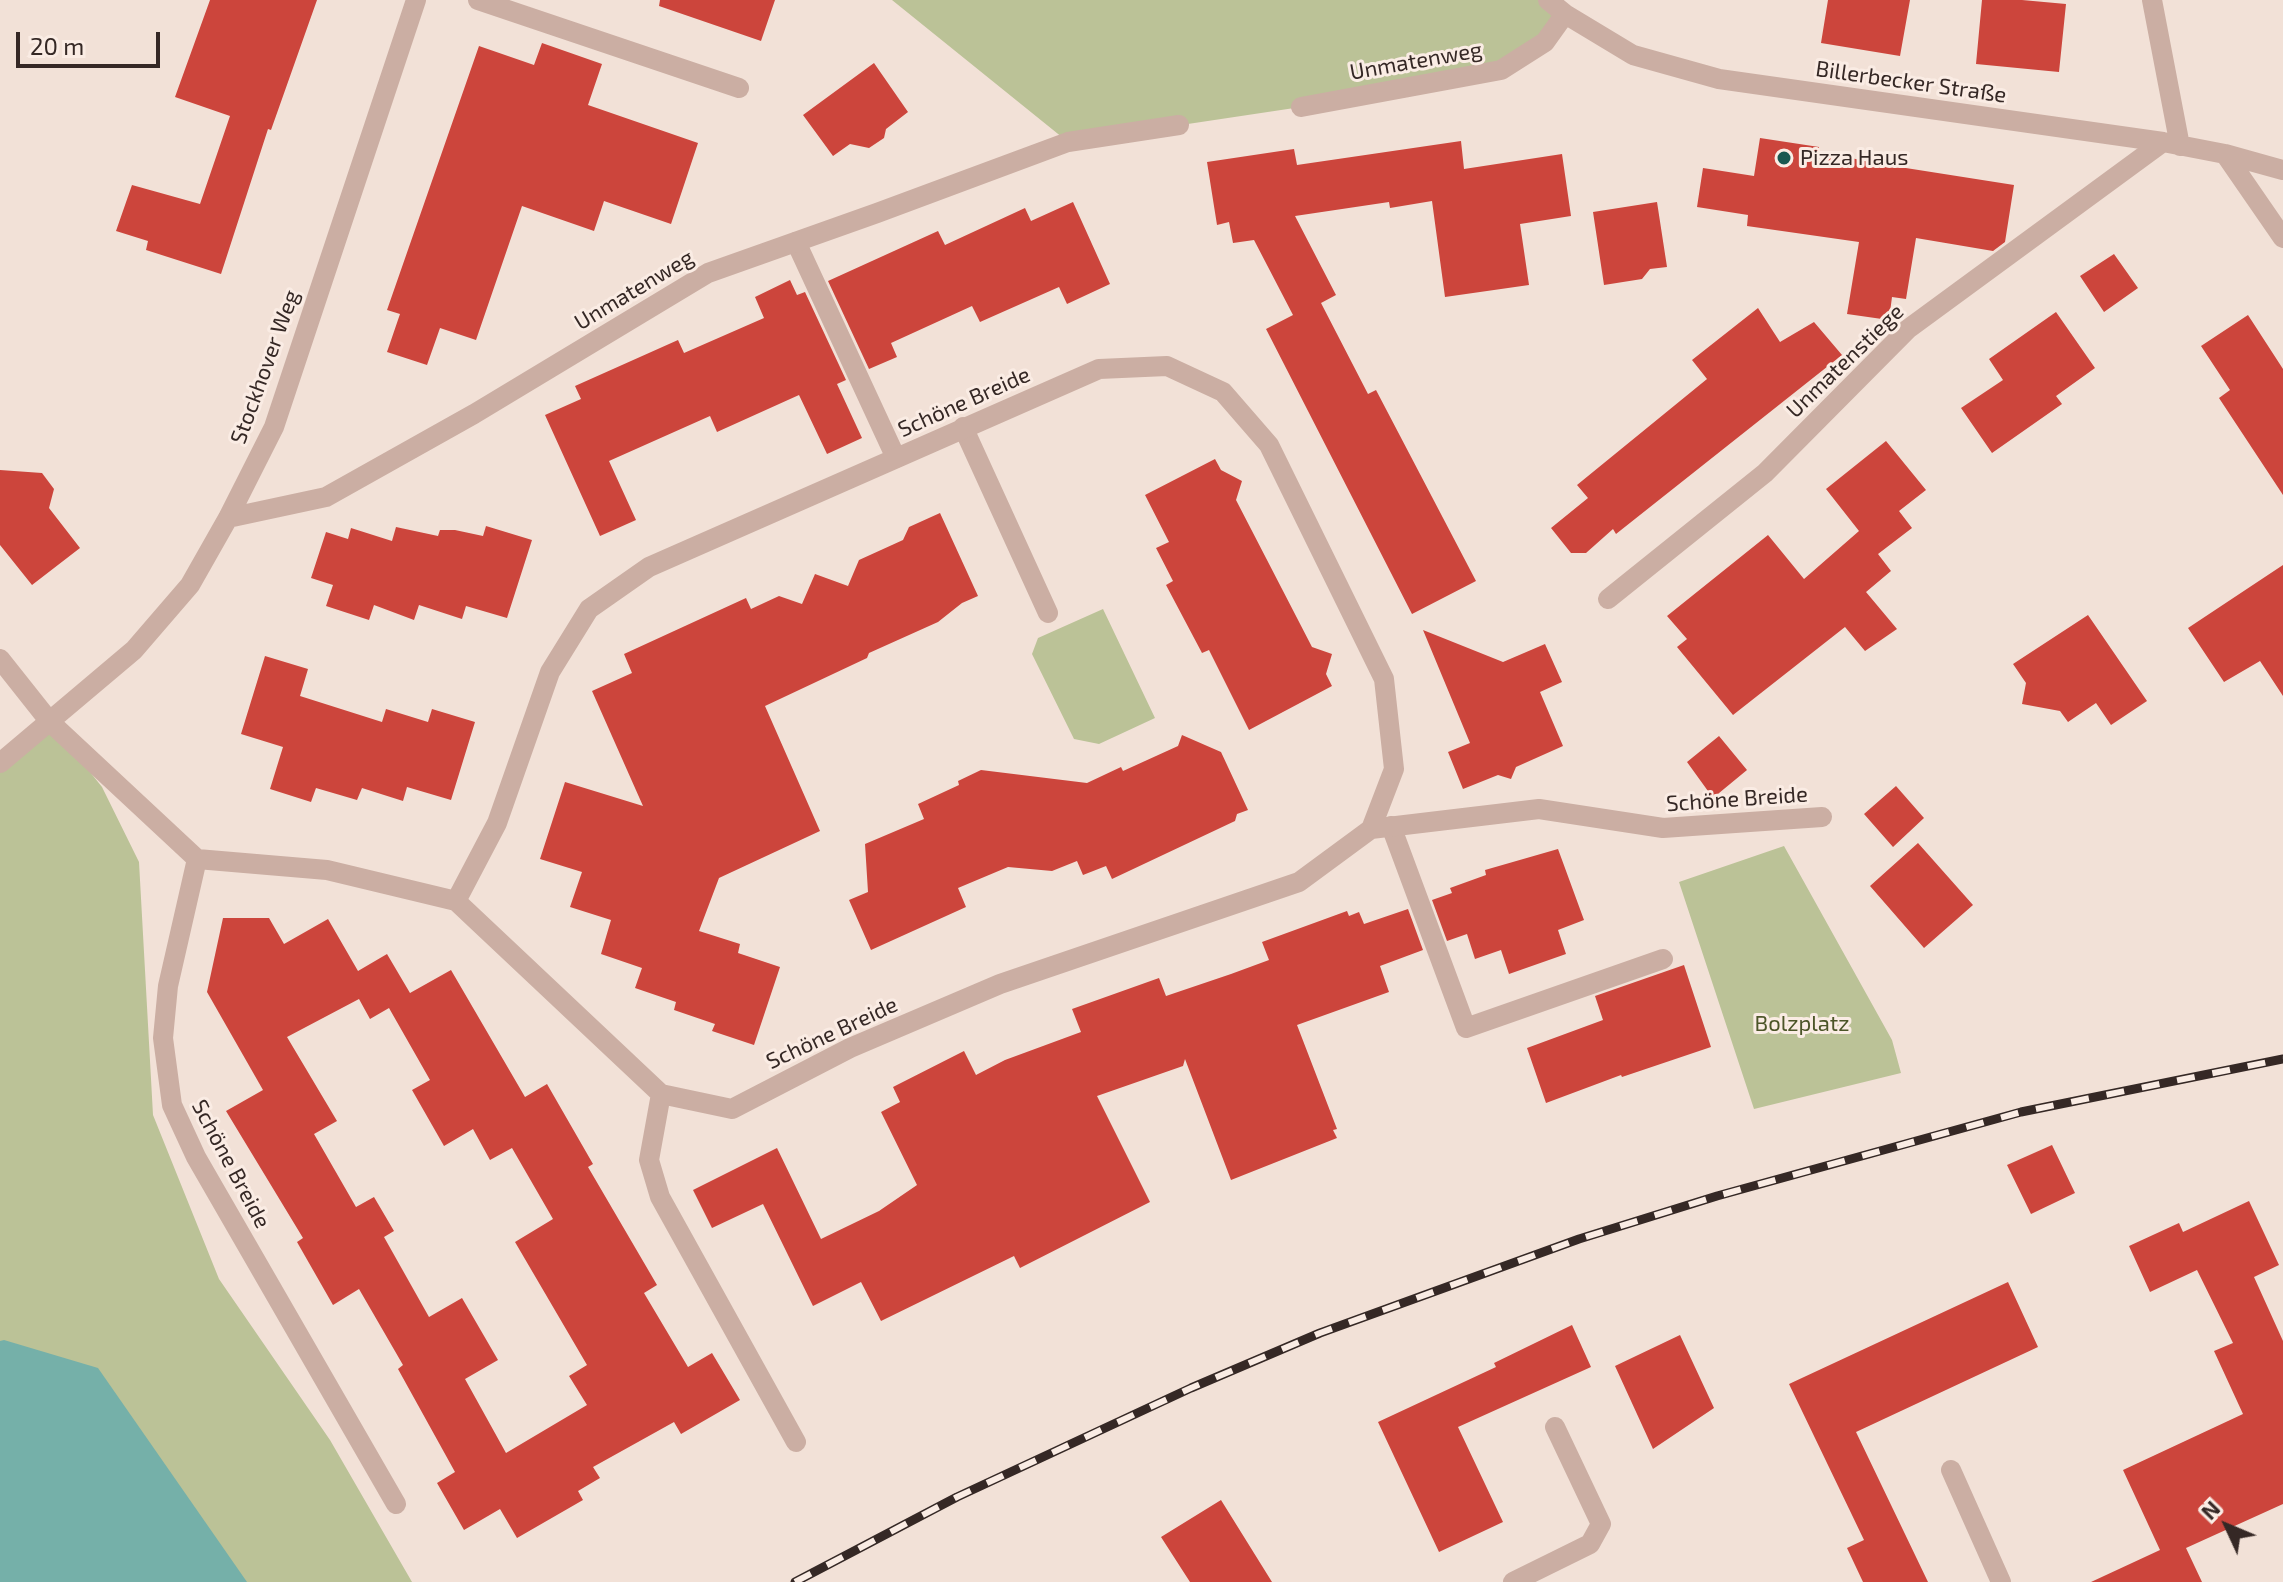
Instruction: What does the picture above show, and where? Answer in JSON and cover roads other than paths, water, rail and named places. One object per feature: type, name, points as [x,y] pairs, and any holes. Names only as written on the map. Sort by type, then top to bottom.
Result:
[{"type":"street","name":"Stockhover Weg","points":[[0,763],[143,640],[190,585],[228,518],[274,427],[416,0]]},
{"type":"street","points":[[478,0],[739,88]]},
{"type":"street","name":"Billerbecker Straße","points":[[1548,0],[1565,14],[1633,55],[1719,79],[2172,144],[2283,170]]},
{"type":"street","points":[[2152,0],[2172,144]]},
{"type":"street","name":"Unmatenweg","points":[[1301,107],[1501,70],[1545,42],[1565,14]]},
{"type":"street","name":"Unmatenweg","points":[[228,518],[326,497],[474,414],[708,273],[1068,142],[1179,125]]},
{"type":"street","name":"Unmatenstiege","points":[[1608,599],[1765,473],[1908,329],[2172,144]]},
{"type":"street","points":[[2225,154],[2283,238]]},
{"type":"street","points":[[796,242],[896,458]]},
{"type":"street","name":"Schöne Breide","points":[[456,901],[497,823],[550,672],[589,609],[649,567],[1099,369],[1167,366],[1223,392],[1269,445],[1384,679],[1394,769],[1381,828]]},
{"type":"street","points":[[963,427],[1048,613]]},
{"type":"street","points":[[0,659],[50,722],[197,859],[327,870],[456,901],[661,1094],[649,1160],[660,1197],[796,1442]]},
{"type":"street","name":"Schöne Breide","points":[[661,1094],[732,1109],[850,1048],[1000,984],[1299,882],[1381,828],[1539,809],[1663,828],[1822,817]]},
{"type":"street","points":[[1381,828],[1466,1028],[1663,959]]},
{"type":"street","name":"Schöne Breide","points":[[197,859],[167,999],[163,1038],[172,1105],[196,1157],[396,1504]]},
{"type":"street","points":[[1513,1582],[1590,1544],[1601,1524],[1555,1427]]},
{"type":"street","points":[[1951,1470],[2001,1582]]},
{"type":"water","points":[[0,1341],[98,1368],[247,1582],[0,1582]]},
{"type":"railway","points":[[795,1582],[957,1497],[1191,1388],[1320,1333],[1579,1239],[1717,1196],[2021,1112],[2283,1059]]},
{"type":"place","name":"Pizza Haus","points":[[1784,158]]},
{"type":"park label","name":"Bolzplatz","points":[[1802,1024]]}]
